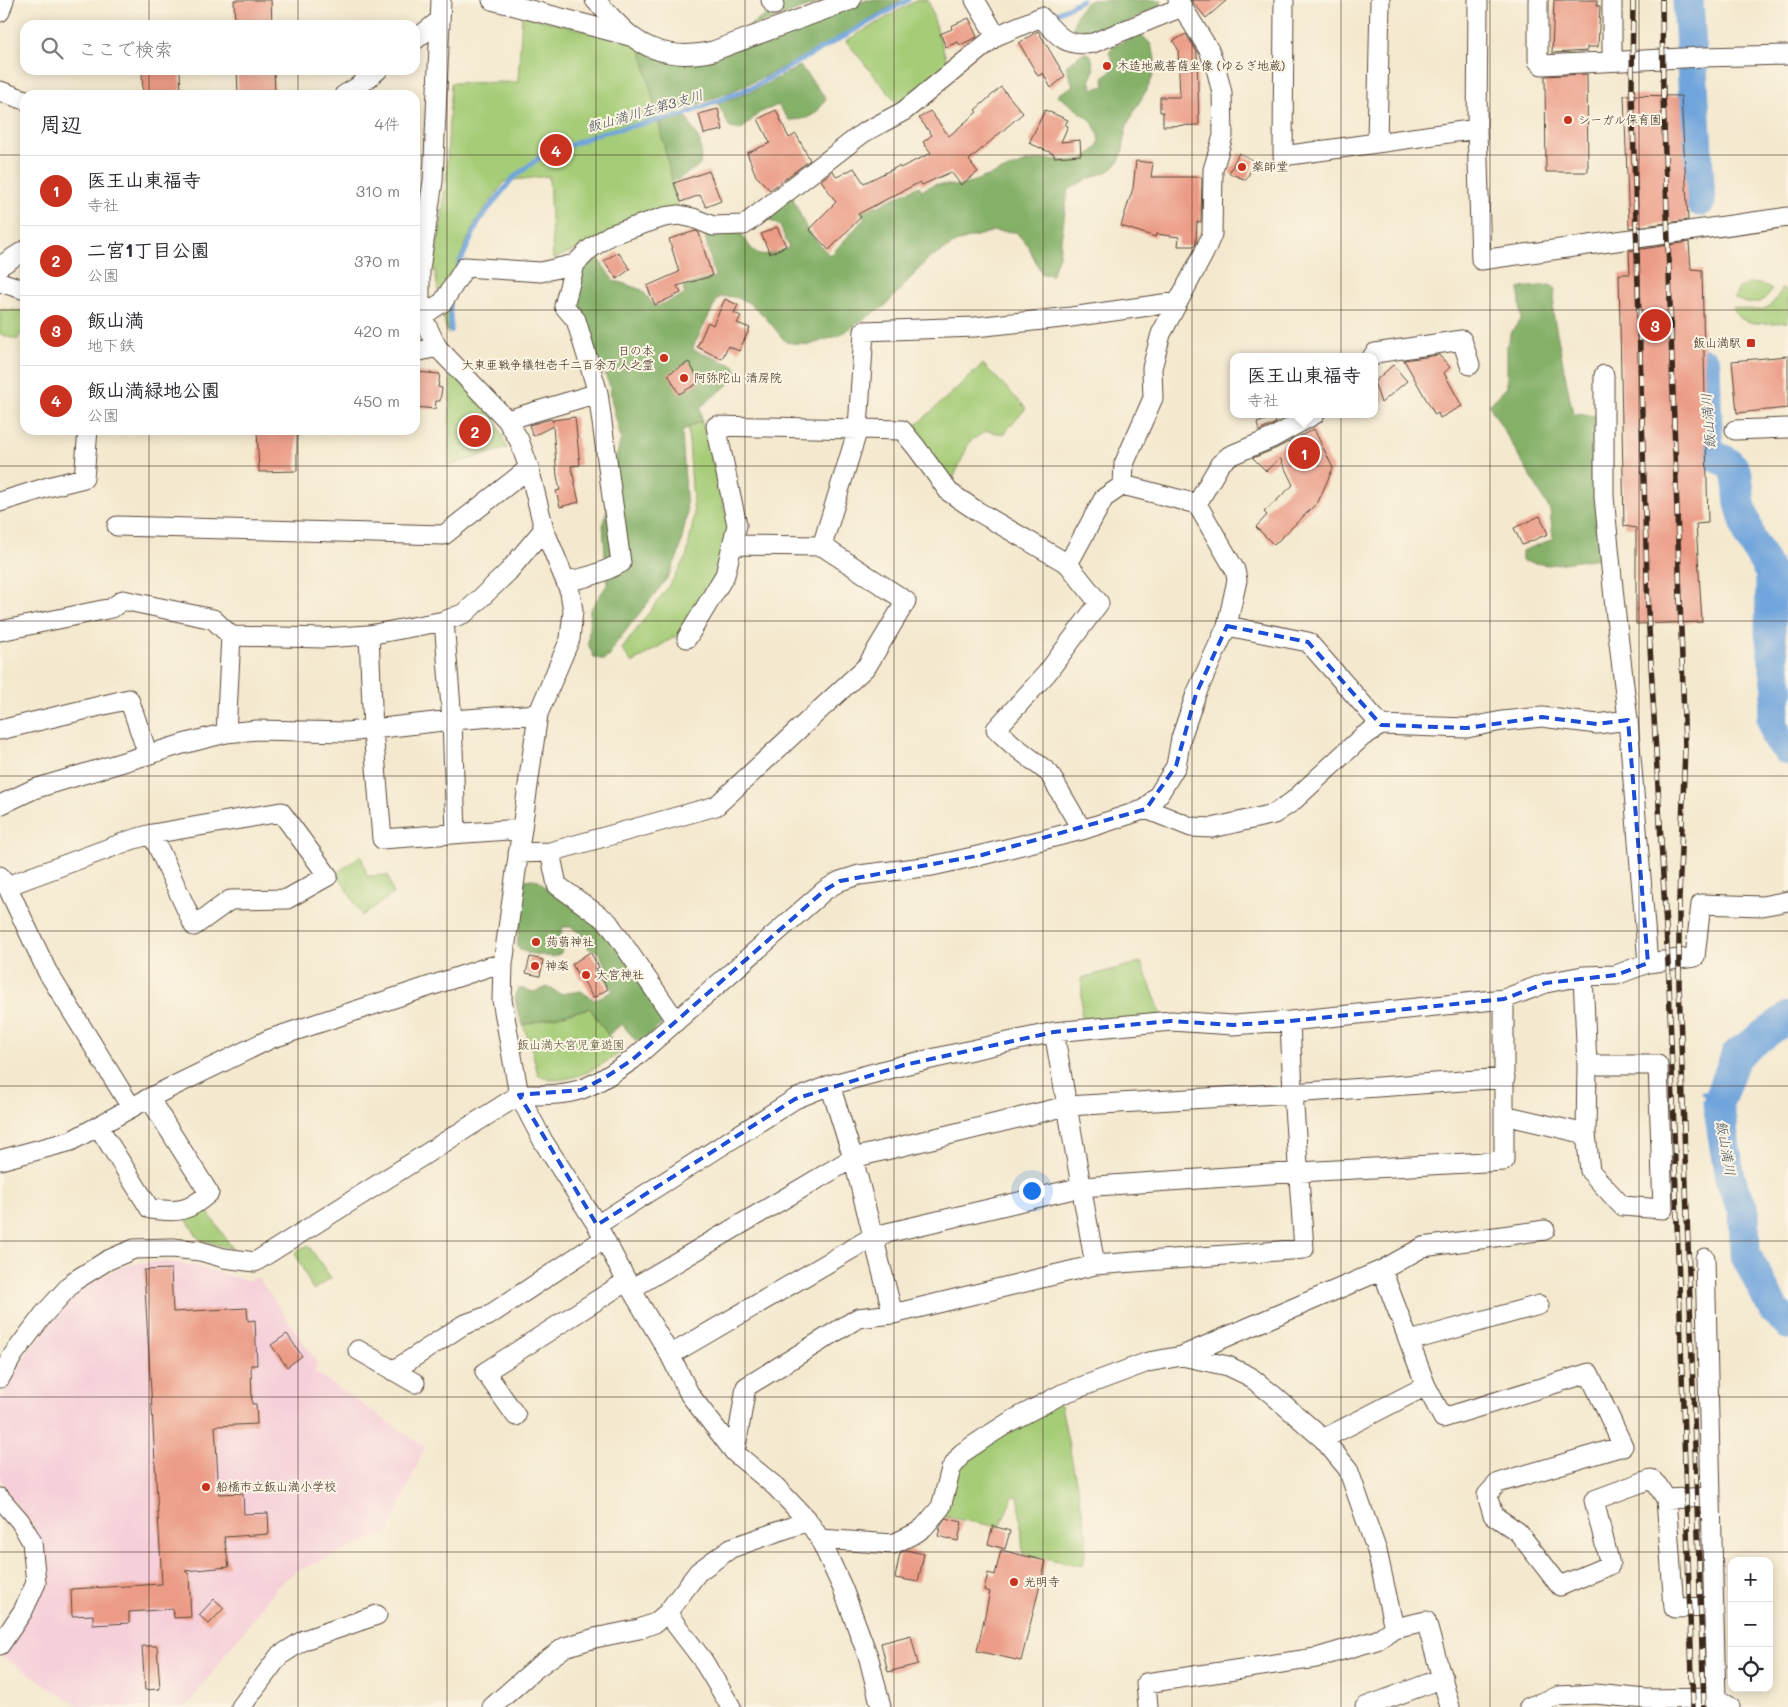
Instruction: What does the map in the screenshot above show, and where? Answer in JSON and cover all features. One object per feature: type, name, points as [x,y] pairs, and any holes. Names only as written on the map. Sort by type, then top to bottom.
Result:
[{"type":"street","points":[[0,12],[4,0]]},
{"type":"street","points":[[442,0],[433,180],[420,269],[422,316],[437,347],[507,420],[519,440],[529,468],[544,529],[570,592],[573,611],[570,639],[538,714],[502,964],[502,1000],[519,1095],[543,1141],[600,1232],[690,1394],[735,1453],[776,1487],[808,1521],[820,1538],[843,1589],[868,1659],[881,1707]]},
{"type":"street","points":[[492,0],[631,36]]},
{"type":"street","points":[[596,0],[631,36],[650,48],[670,54],[690,55],[704,54],[851,0]]},
{"type":"street","points":[[975,0],[996,36]]},
{"type":"street","points":[[1284,0],[1283,156],[1477,129]]},
{"type":"street","points":[[1377,143],[1380,0]]},
{"type":"street","points":[[1478,0],[1477,129],[1481,260],[1788,217]]},
{"type":"street","points":[[1538,0],[1538,61],[1540,64],[1788,55]]},
{"type":"street","points":[[1612,0],[1612,61]]},
{"type":"street","points":[[566,581],[579,580],[604,572],[621,563],[598,393],[576,320],[564,306],[575,264],[590,249],[610,235],[664,217],[679,215],[713,226],[744,225],[863,133],[904,111],[996,36],[1041,17],[1058,37],[1081,45],[1093,43],[1180,4],[1209,50],[1222,93],[1223,136],[1213,170],[1212,234],[1204,253],[1161,334],[1152,368],[1153,398],[1124,464],[1123,485]]},
{"type":"street","points":[[420,36],[440,20]]},
{"type":"street","points":[[353,90],[372,75]]},
{"type":"street","points":[[0,91],[20,98]]},
{"type":"street","points":[[0,266],[20,253]]},
{"type":"street","points":[[422,316],[443,302],[465,267],[541,272],[575,264]]},
{"type":"street","points":[[0,282],[20,288]]},
{"type":"street","points":[[822,546],[858,429],[864,331],[975,327],[1071,317],[1178,302]]},
{"type":"street","points":[[1376,353],[1462,340],[1470,365]]},
{"type":"street","points":[[420,351],[437,347]]},
{"type":"street","points":[[1604,376],[1604,497],[1628,720],[1648,963]]},
{"type":"street","points":[[507,420],[598,393]]},
{"type":"street","points":[[1197,504],[1220,464],[1229,456],[1272,438],[1308,418]]},
{"type":"street","points":[[687,638],[725,575],[737,525],[716,426],[902,430],[949,492],[977,511],[1068,564],[1099,603],[1047,673],[996,728],[1012,744],[1049,772],[1082,830]]},
{"type":"street","points":[[1735,430],[1788,428]]},
{"type":"street","points":[[0,502],[84,478],[88,435]]},
{"type":"street","points":[[117,526],[444,535],[529,468]]},
{"type":"street","points":[[0,1378],[13,1355],[44,1314],[74,1280],[108,1260],[134,1248],[172,1248],[200,1251],[224,1258],[255,1262],[519,1095],[550,1095],[581,1090],[606,1077],[632,1060],[824,890],[840,881],[859,875],[932,866],[982,855],[1082,830],[1146,809],[1159,794],[1176,766],[1181,738],[1196,694],[1227,626],[1237,580],[1235,570],[1197,504],[1123,485],[1104,498],[1068,564]]},
{"type":"street","points":[[0,631],[112,608],[123,600],[213,619],[231,636],[323,638],[368,635],[444,621],[469,610],[508,572],[544,529]]},
{"type":"street","points":[[518,853],[550,852],[716,806],[866,666],[906,601],[822,546],[732,545]]},
{"type":"street","points":[[444,621],[452,720],[456,833]]},
{"type":"street","points":[[1227,626],[1308,642],[1381,725]]},
{"type":"street","points":[[368,635],[373,730],[382,839],[521,829]]},
{"type":"street","points":[[226,733],[231,636]]},
{"type":"street","points":[[0,730],[130,699],[148,755]]},
{"type":"street","points":[[0,805],[34,789],[226,733],[256,730],[347,732],[452,720],[538,714]]},
{"type":"street","points":[[1146,809],[1191,827],[1212,828],[1274,814],[1292,802],[1362,737],[1381,725],[1467,728],[1502,721],[1542,717],[1596,724],[1628,720]]},
{"type":"street","points":[[131,1107],[47,970],[4,881],[152,834],[281,812],[328,876],[287,899],[230,900],[194,926],[152,834]]},
{"type":"street","points":[[550,852],[556,885],[608,922],[676,1021]]},
{"type":"street","points":[[393,1371],[463,1325],[488,1316],[600,1232],[795,1099],[830,1085],[904,1065],[1054,1032],[1171,1021],[1233,1025],[1290,1021],[1504,999],[1546,983],[1583,976],[1616,975],[1648,963],[1696,957],[1701,904],[1762,906],[1788,901]]},
{"type":"street","points":[[0,1160],[71,1141],[148,1098],[270,1039],[502,964]]},
{"type":"street","points":[[1583,976],[1587,1065],[1586,1134],[1590,1171],[1622,1206],[1663,1209],[1658,1065],[1587,1065]]},
{"type":"street","points":[[670,1355],[874,1236],[1082,1187],[1299,1172],[1504,1161],[1504,999]]},
{"type":"street","points":[[735,1453],[746,1387],[858,1318],[893,1314],[1096,1266],[1304,1249],[1290,1021]]},
{"type":"street","points":[[1054,1032],[1096,1266]]},
{"type":"street","points":[[516,1416],[485,1372],[629,1285],[853,1158],[1067,1106],[1293,1094],[1505,1078]]},
{"type":"street","points":[[830,1085],[853,1158],[893,1314]]},
{"type":"street","points":[[98,1126],[150,1209],[177,1212],[197,1204],[209,1193],[148,1098]]},
{"type":"street","points":[[1504,1115],[1586,1134]]},
{"type":"street","points":[[820,1538],[893,1544],[916,1533],[941,1507],[951,1469],[962,1453],[1011,1421],[1062,1394],[1148,1362],[1182,1356],[1382,1270],[1423,1247],[1545,1230]]},
{"type":"street","points":[[1528,1707],[1559,1696],[1595,1694],[1645,1703],[1723,1703],[1714,1608],[1705,1258]]},
{"type":"street","points":[[1382,1270],[1426,1386],[1443,1418],[1589,1373],[1623,1446],[1498,1483],[1487,1495],[1493,1516],[1518,1532],[1560,1586],[1610,1565],[1594,1500],[1651,1479],[1666,1499],[1674,1608],[1714,1608]]},
{"type":"street","points":[[1410,1341],[1538,1305]]},
{"type":"street","points":[[358,1350],[415,1383]]},
{"type":"street","points":[[1182,1356],[1228,1366],[1249,1376],[1323,1439],[1348,1469],[1377,1551],[1394,1628]]},
{"type":"street","points":[[1323,1439],[1426,1386]]},
{"type":"street","points":[[1666,1499],[1711,1497]]},
{"type":"street","points":[[0,1498],[20,1521],[32,1542],[36,1583],[22,1611],[0,1645]]},
{"type":"street","points":[[492,1707],[535,1669],[565,1647],[595,1638],[639,1629],[655,1623],[667,1613],[698,1572],[731,1548],[808,1521]]},
{"type":"street","points":[[667,1613],[702,1658],[731,1707]]},
{"type":"street","points":[[241,1707],[279,1656],[304,1640],[377,1615]]},
{"type":"street","points":[[1148,1707],[1146,1683],[1316,1658],[1377,1640],[1394,1628],[1426,1622],[1450,1707]]},
{"type":"street","points":[[1365,1707],[1442,1678]]},
{"type":"highlighted area","points":[[1227,626],[1308,642],[1381,725],[1467,728],[1542,717],[1597,724],[1628,720],[1648,963],[1616,975],[1546,983],[1504,999],[1290,1021],[1233,1025],[1171,1021],[1054,1032],[904,1065],[795,1099],[597,1225],[519,1095],[581,1090],[632,1060],[825,890],[840,881],[982,855],[1146,809],[1176,766],[1196,694]]},
{"type":"shaded area","name":"船橋市立飯山満小学校","points":[[162,1261],[196,1266],[246,1281],[258,1277],[317,1362],[315,1372],[425,1447],[388,1532],[296,1571],[277,1587],[186,1707],[80,1707],[2,1656],[38,1600],[44,1550],[32,1524],[10,1496],[0,1479],[0,1399],[32,1345],[77,1294],[103,1275],[131,1264]]},
{"type":"green space","points":[[780,0],[827,0],[744,29],[782,5]]},
{"type":"green space","points":[[867,0],[902,0],[814,51],[753,82],[690,107],[657,116],[641,49],[715,56]]},
{"type":"green space","points":[[917,0],[928,0],[949,68],[900,107],[846,41]]},
{"type":"green space","points":[[1091,0],[1162,0],[1160,6],[1108,30],[1097,33],[1077,34],[1073,29],[1076,16],[1083,5]]},
{"type":"green space","points":[[522,15],[632,42],[641,49],[679,208],[553,259],[549,176],[505,181],[476,221],[448,284],[448,335],[441,309],[434,266],[446,181],[451,83],[518,82]]},
{"type":"green space","points":[[1139,35],[1144,37],[1150,44],[1155,59],[1151,80],[1130,120],[1126,130],[1122,155],[1117,164],[1109,171],[1088,179],[1068,190],[1059,255],[1052,275],[1042,274],[1028,246],[1016,232],[994,231],[959,241],[927,260],[886,305],[840,335],[809,345],[786,342],[765,317],[749,303],[739,298],[718,298],[693,347],[694,350],[735,366],[738,374],[700,408],[702,421],[682,432],[687,514],[679,553],[668,577],[613,647],[610,656],[603,660],[594,657],[588,644],[590,610],[607,585],[603,524],[615,482],[616,459],[621,438],[609,384],[585,328],[568,306],[571,282],[593,251],[613,280],[642,290],[655,307],[685,295],[683,287],[715,277],[704,232],[739,230],[754,251],[764,255],[789,248],[780,226],[771,221],[768,216],[792,196],[807,230],[830,256],[865,218],[849,199],[865,187],[876,207],[919,186],[922,190],[935,184],[961,186],[1026,162],[1045,159],[1068,161],[1084,159],[1098,147],[1099,135],[1091,120],[1057,95],[1073,86],[1066,66],[1084,52],[1091,55],[1094,70],[1090,80],[1093,89],[1105,86],[1103,77],[1115,68],[1109,52],[1113,46]]},
{"type":"green space","points":[[800,66],[826,98],[815,113],[807,118],[789,120],[778,105],[759,113],[741,130],[730,128],[718,104],[757,89]]},
{"type":"green space","points":[[683,117],[688,118],[699,140],[701,149],[700,165],[677,180],[672,181],[659,123]]},
{"type":"green space","points":[[1749,283],[1759,284],[1772,289],[1765,299],[1756,303],[1734,298],[1739,288]]},
{"type":"green space","points":[[1550,285],[1555,289],[1553,313],[1573,414],[1597,416],[1597,498],[1600,558],[1548,565],[1522,561],[1522,551],[1553,539],[1550,510],[1489,405],[1507,387],[1507,346],[1512,331],[1521,319],[1519,288]]},
{"type":"green space","points":[[1781,289],[1788,291],[1788,322],[1751,322],[1744,320],[1734,311],[1733,307],[1749,310],[1767,308],[1772,304]]},
{"type":"green space","points":[[0,309],[20,311],[20,336],[17,340],[0,334]]},
{"type":"green space","points":[[983,364],[1026,408],[1004,434],[986,431],[970,441],[952,481],[911,430]]},
{"type":"green space","points":[[451,374],[493,413],[507,448],[448,466]]},
{"type":"green space","points":[[702,421],[728,524],[723,562],[681,633],[632,663],[622,649],[671,583],[687,555],[694,516],[688,427]]},
{"type":"green space","points":[[361,855],[367,876],[388,875],[393,894],[362,916],[337,873]]},
{"type":"green space","points":[[525,880],[539,880],[550,892],[604,926],[669,1018],[642,1041],[636,1041],[622,1024],[608,1035],[590,1008],[523,1025],[517,1010],[515,994],[519,988],[534,992],[548,987],[560,994],[581,991],[594,1000],[613,991],[602,973],[605,965],[599,952],[588,948],[580,933],[571,927],[563,927],[560,937],[563,943],[561,953],[553,957],[527,953],[517,947]]},
{"type":"green space","points":[[1141,962],[1162,1016],[1081,1023],[1082,978]]},
{"type":"green space","name":"飯山満大宮児童遊園","points":[[590,1008],[620,1053],[597,1067],[571,1078],[551,1080],[538,1075],[523,1025]]},
{"type":"green space","points":[[205,1208],[233,1249],[199,1239],[186,1219]]},
{"type":"green space","points":[[308,1245],[331,1278],[313,1290],[295,1253]]},
{"type":"green space","points":[[1055,1403],[1061,1406],[1087,1535],[1083,1566],[1023,1554],[1019,1498],[1016,1496],[1012,1497],[1000,1527],[940,1516],[955,1473],[967,1455]]},
{"type":"building","points":[[234,0],[271,0],[272,20],[235,20]]},
{"type":"building","points":[[1191,0],[1227,0],[1206,18]]},
{"type":"building","points":[[1554,0],[1597,0],[1597,6],[1600,6],[1598,47],[1587,47],[1587,51],[1552,53]]},
{"type":"building","points":[[969,18],[977,37],[960,45],[958,42],[946,47],[940,34],[952,29],[951,26]]},
{"type":"building","points":[[1038,31],[1065,76],[1051,88],[1043,73],[1038,76],[1019,43]]},
{"type":"building","points":[[1186,34],[1197,52],[1199,125],[1163,126],[1163,112],[1160,112],[1160,97],[1180,97],[1178,49],[1173,41]]},
{"type":"building","points":[[1587,74],[1588,172],[1546,172],[1545,76]]},
{"type":"building","points":[[142,75],[180,75],[181,90],[143,90]]},
{"type":"building","points":[[237,75],[274,75],[275,90],[238,90]]},
{"type":"building","points":[[1001,87],[1023,113],[969,160],[978,172],[961,185],[951,172],[922,185],[920,182],[858,214],[861,217],[829,250],[809,229],[836,202],[821,180],[833,171],[837,177],[854,168],[864,183],[931,153],[923,142],[932,135],[919,118],[930,111],[949,136],[977,112],[975,110]]},
{"type":"building","points":[[1624,95],[1681,96],[1688,220],[1629,228]]},
{"type":"building","points":[[718,109],[723,130],[704,134],[699,114]]},
{"type":"building","points":[[776,110],[789,138],[796,134],[810,160],[770,190],[756,176],[747,153],[770,143],[758,119]]},
{"type":"building","points":[[1045,110],[1068,120],[1065,125],[1068,126],[1061,142],[1080,140],[1081,155],[1054,157],[1054,154],[1029,143]]},
{"type":"building","name":"薬師堂","points":[[1239,153],[1255,161],[1246,180],[1229,173]]},
{"type":"building","points":[[1136,161],[1153,163],[1151,177],[1202,177],[1201,222],[1197,222],[1195,246],[1178,246],[1179,237],[1156,234],[1155,237],[1121,226],[1133,188]]},
{"type":"building","points":[[709,171],[721,201],[706,207],[700,195],[681,202],[674,183]]},
{"type":"building","points":[[777,227],[786,246],[770,254],[761,234]]},
{"type":"building","points":[[696,231],[699,233],[712,276],[677,286],[681,293],[655,305],[647,286],[679,272],[669,239]]},
{"type":"building","points":[[1689,242],[1691,269],[1702,270],[1708,523],[1696,524],[1702,622],[1636,624],[1636,528],[1624,526],[1619,274],[1630,274],[1629,251]]},
{"type":"building","points":[[618,252],[630,269],[617,279],[604,261]]},
{"type":"building","points":[[725,299],[738,305],[734,313],[741,316],[737,323],[750,328],[739,351],[728,346],[722,359],[697,347],[708,322],[713,325]]},
{"type":"building","points":[[1439,355],[1450,367],[1444,373],[1462,406],[1440,418],[1438,413],[1435,415],[1404,360]]},
{"type":"building","points":[[1788,356],[1788,408],[1737,413],[1732,361]]},
{"type":"building","name":"阿弥陀山 清房院","points":[[689,362],[700,382],[679,394],[668,374]]},
{"type":"building","points":[[1393,365],[1407,381],[1381,403],[1378,394],[1378,378]]},
{"type":"building","points":[[420,372],[440,374],[438,387],[442,388],[440,401],[436,401],[435,409],[420,408]]},
{"type":"building","points":[[575,417],[580,465],[571,466],[579,502],[560,507],[556,491],[560,490],[553,426],[533,436],[529,425],[551,419],[553,422],[553,420]]},
{"type":"building","points":[[1274,418],[1276,423],[1259,431],[1257,423]]},
{"type":"building","points":[[1314,429],[1333,468],[1318,502],[1274,545],[1256,527],[1267,515],[1264,512],[1293,485],[1280,458],[1266,471],[1253,458]]},
{"type":"building","points":[[257,435],[297,435],[297,471],[259,472]]},
{"type":"building","points":[[1540,516],[1548,534],[1522,545],[1514,528]]},
{"type":"building","name":"大宮神社","points":[[590,952],[599,967],[596,969],[608,989],[593,998],[572,964]]},
{"type":"building","name":"神楽","points":[[530,957],[543,960],[540,976],[526,973]]},
{"type":"building","points":[[171,1269],[173,1312],[247,1308],[248,1321],[255,1320],[257,1365],[251,1365],[252,1404],[256,1404],[257,1424],[215,1426],[219,1494],[243,1493],[244,1514],[268,1513],[269,1534],[224,1537],[229,1567],[185,1571],[189,1574],[191,1617],[174,1618],[173,1609],[129,1612],[129,1623],[93,1625],[93,1615],[72,1616],[71,1589],[162,1584],[144,1270]]},
{"type":"building","points":[[287,1334],[302,1356],[287,1367],[271,1345]]},
{"type":"building","points":[[946,1518],[962,1522],[958,1541],[938,1536],[941,1524]]},
{"type":"building","points":[[993,1526],[1010,1531],[1005,1549],[988,1544]]},
{"type":"building","points":[[906,1550],[924,1554],[918,1582],[895,1578],[900,1553]]},
{"type":"building","points":[[1001,1550],[1046,1561],[1021,1661],[977,1651],[990,1592],[984,1590],[988,1573],[995,1575]]},
{"type":"building","points":[[214,1599],[224,1608],[209,1624],[199,1615]]},
{"type":"building","points":[[911,1635],[918,1664],[888,1672],[881,1643]]},
{"type":"building","points":[[142,1646],[157,1646],[160,1689],[145,1690]]},
{"type":"waterway","name":"飯山満川左第3支川","points":[[459,265],[479,221],[513,178],[539,158],[600,133],[683,115],[755,86],[908,0]]},
{"type":"waterway","name":"飯山満川左第3支川","points":[[1056,14],[1082,0]]},
{"type":"waterway","name":"飯山満川","points":[[1688,0],[1700,201]]},
{"type":"waterway","name":"飯山満川左第3支川","points":[[450,304],[451,331]]},
{"type":"waterway","name":"飯山満川","points":[[1705,364],[1708,454],[1726,461],[1733,467],[1737,475],[1740,503],[1750,538],[1770,572],[1770,633],[1778,691],[1772,719],[1776,737],[1788,750]]},
{"type":"waterway","name":"飯山満川","points":[[1788,1017],[1736,1055],[1718,1104],[1730,1178],[1744,1212],[1745,1254],[1774,1310],[1788,1324]]},
{"type":"waterway","points":[[1703,1093],[1719,1101]]},
{"type":"railway","points":[[1633,0],[1632,90],[1648,611],[1669,981],[1693,1707]]},
{"type":"railway","points":[[1662,0],[1663,94],[1685,749],[1679,899],[1679,983],[1704,1707]]},
{"type":"place","name":"木造地蔵菩薩坐像 (ゆるぎ地蔵)","points":[[1107,66]]},
{"type":"place","name":"シーガル保育園","points":[[1568,120]]},
{"type":"place","name":"飯山満緑地公園","points":[[556,150]]},
{"type":"place","name":"薬師堂","points":[[1242,167]]},
{"type":"place","name":"飯山満","points":[[1655,325]]},
{"type":"place","name":"飯山満駅","points":[[1751,343]]},
{"type":"place","name":"日の本 大東亜戦争犠牲壱千二百余万人之霊","points":[[664,358]]},
{"type":"place","name":"阿弥陀山 清房院","points":[[684,378]]},
{"type":"place","name":"二宮1丁目公園","points":[[475,431]]},
{"type":"place","name":"医王山東福寺","points":[[1304,453]]},
{"type":"place","name":"蒟蒻神社","points":[[536,942]]},
{"type":"place","name":"神楽","points":[[535,966]]},
{"type":"place","name":"大宮神社","points":[[586,975]]},
{"type":"place","name":"船橋市立飯山満小学校","points":[[206,1487]]},
{"type":"place","name":"光明寺","points":[[1014,1582]]}]
